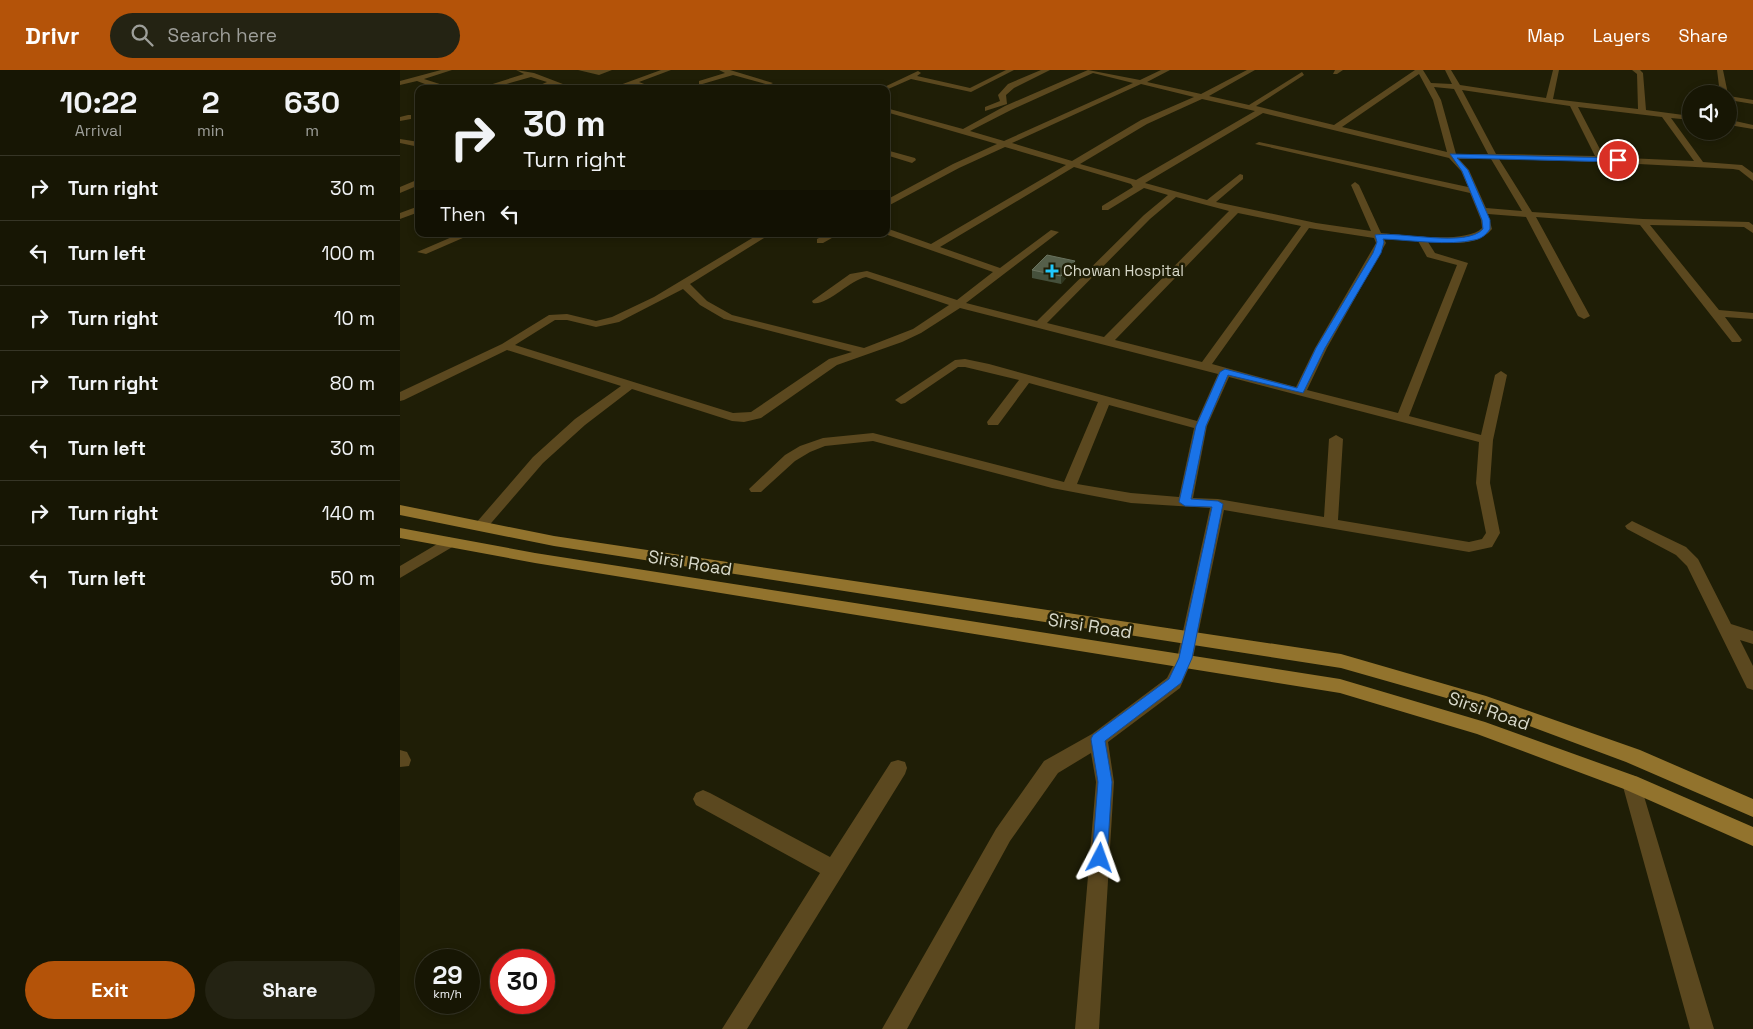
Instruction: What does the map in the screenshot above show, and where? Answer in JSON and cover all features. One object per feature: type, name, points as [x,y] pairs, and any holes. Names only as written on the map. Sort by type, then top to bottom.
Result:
[{"type":"main road","name":"Sirsi Road","points":[[400,510],[554,541],[683,562],[1341,661],[1480,701],[1633,756],[1753,808]]},
{"type":"main road","name":"Sirsi Road","points":[[400,533],[535,558],[1340,686],[1479,727],[1631,783],[1753,837]]},
{"type":"street","points":[[400,83],[449,70]]},
{"type":"street","points":[[519,70],[563,85]]},
{"type":"street","points":[[581,70],[598,73],[609,70]]},
{"type":"street","points":[[623,85],[668,70]]},
{"type":"street","points":[[722,70],[769,83],[764,85]]},
{"type":"street","points":[[890,86],[925,70]]},
{"type":"street","points":[[911,77],[970,90],[1011,70]]},
{"type":"street","points":[[968,119],[1004,102],[1002,94],[1011,86],[1047,70]]},
{"type":"street","points":[[890,202],[933,178],[1167,70]]},
{"type":"street","points":[[933,247],[1144,122],[1202,96],[1252,70]]},
{"type":"street","points":[[890,111],[955,125],[1006,145],[1138,186],[1234,211],[1378,236],[1460,239],[1482,235],[1486,229],[1482,211],[1465,170],[1452,156],[1437,100],[1420,70],[1335,128]]},
{"type":"street","points":[[1448,70],[1493,156],[1529,214],[1584,316]]},
{"type":"street","points":[[1549,101],[1556,70]]},
{"type":"street","points":[[1635,70],[1640,73],[1642,112]]},
{"type":"street","points":[[1720,70],[1722,85]]},
{"type":"street","points":[[966,130],[1008,108],[1093,71],[1452,156],[1601,159],[1742,168],[1753,167]]},
{"type":"street","points":[[400,72],[435,85]]},
{"type":"street","points":[[496,85],[547,73]]},
{"type":"street","points":[[702,83],[732,73]]},
{"type":"street","points":[[1250,107],[1302,74]]},
{"type":"street","points":[[546,85],[555,82]]},
{"type":"street","points":[[631,82],[641,85]]},
{"type":"street","points":[[1429,85],[1457,87],[1549,101],[1682,117]]},
{"type":"street","points":[[1737,99],[1753,102]]},
{"type":"street","points":[[1573,104],[1601,159]]},
{"type":"street","points":[[1105,208],[1262,110]]},
{"type":"street","points":[[1665,115],[1700,164]]},
{"type":"street","points":[[1737,124],[1753,127]]},
{"type":"street","points":[[400,141],[415,144]]},
{"type":"street","points":[[1260,144],[1473,191]]},
{"type":"street","points":[[890,153],[912,160]]},
{"type":"street","points":[[1742,168],[1753,178]]},
{"type":"street","points":[[1208,204],[1240,177]]},
{"type":"street","points":[[400,183],[415,184]]},
{"type":"street","points":[[400,190],[415,184]]},
{"type":"street","points":[[1300,391],[1321,348],[1377,253],[1381,242],[1355,184]]},
{"type":"street","points":[[1040,324],[1147,216],[1172,194]]},
{"type":"street","points":[[400,216],[415,210]]},
{"type":"street","points":[[1107,341],[1234,211]]},
{"type":"street","points":[[1482,211],[1644,222],[1751,226]]},
{"type":"street","points":[[1644,222],[1736,340]]},
{"type":"street","points":[[1205,366],[1306,224]]},
{"type":"street","points":[[890,232],[1002,272]]},
{"type":"street","points":[[506,346],[732,417],[744,418],[756,415],[834,362],[917,330],[958,304],[1054,232]]},
{"type":"street","points":[[422,252],[460,237]]},
{"type":"street","points":[[400,397],[506,346],[554,317],[567,317],[596,324],[608,322],[658,299],[761,237]]},
{"type":"street","points":[[820,241],[828,237]]},
{"type":"street","points":[[1402,418],[1463,263],[1431,255],[1421,238]]},
{"type":"street","points":[[817,301],[854,276],[867,274],[958,304],[1205,366],[1486,440]]},
{"type":"street","points":[[684,283],[693,296],[707,308],[728,317],[865,351]]},
{"type":"street","points":[[1716,313],[1753,316]]},
{"type":"street","points":[[900,400],[955,364],[974,364],[1201,426]]},
{"type":"street","points":[[1185,502],[1201,426],[1225,372]]},
{"type":"street","points":[[756,489],[790,458],[805,448],[823,442],[873,437],[898,442],[1014,475],[1069,487],[1132,498],[1218,504],[1469,546],[1487,543],[1493,533],[1483,483],[1486,440],[1501,375]]},
{"type":"street","points":[[993,422],[1027,378]]},
{"type":"street","points":[[481,526],[538,460],[580,422],[630,385]]},
{"type":"street","points":[[1069,487],[1105,400]]},
{"type":"street","points":[[1331,523],[1336,439]]},
{"type":"street","points":[[894,1029],[1002,835],[1051,767],[1098,739],[1174,683],[1184,661],[1190,638],[1218,504]]},
{"type":"street","points":[[1632,526],[1681,551],[1693,564],[1753,683]]},
{"type":"street","points":[[400,573],[450,542]]},
{"type":"street","points":[[1726,628],[1753,638]]},
{"type":"street","points":[[1087,1029],[1105,782],[1098,739]]},
{"type":"street","points":[[734,1029],[898,768]]},
{"type":"street","points":[[1631,783],[1702,1029]]},
{"type":"street","points":[[704,799],[834,870]]},
{"type":"building","points":[[1047,255],[1075,261],[1061,276],[1032,270]]},
{"type":"place","name":"Chowan Hospital","points":[[1052,271]]},
{"type":"route","points":[[1100,858],[1105,782],[1098,739],[1174,683],[1185,658],[1218,504],[1185,502],[1201,426],[1225,372],[1300,391],[1321,348],[1377,253],[1381,242],[1378,236],[1460,239],[1482,235],[1486,229],[1486,220],[1465,170],[1452,156],[1618,160]]}]
